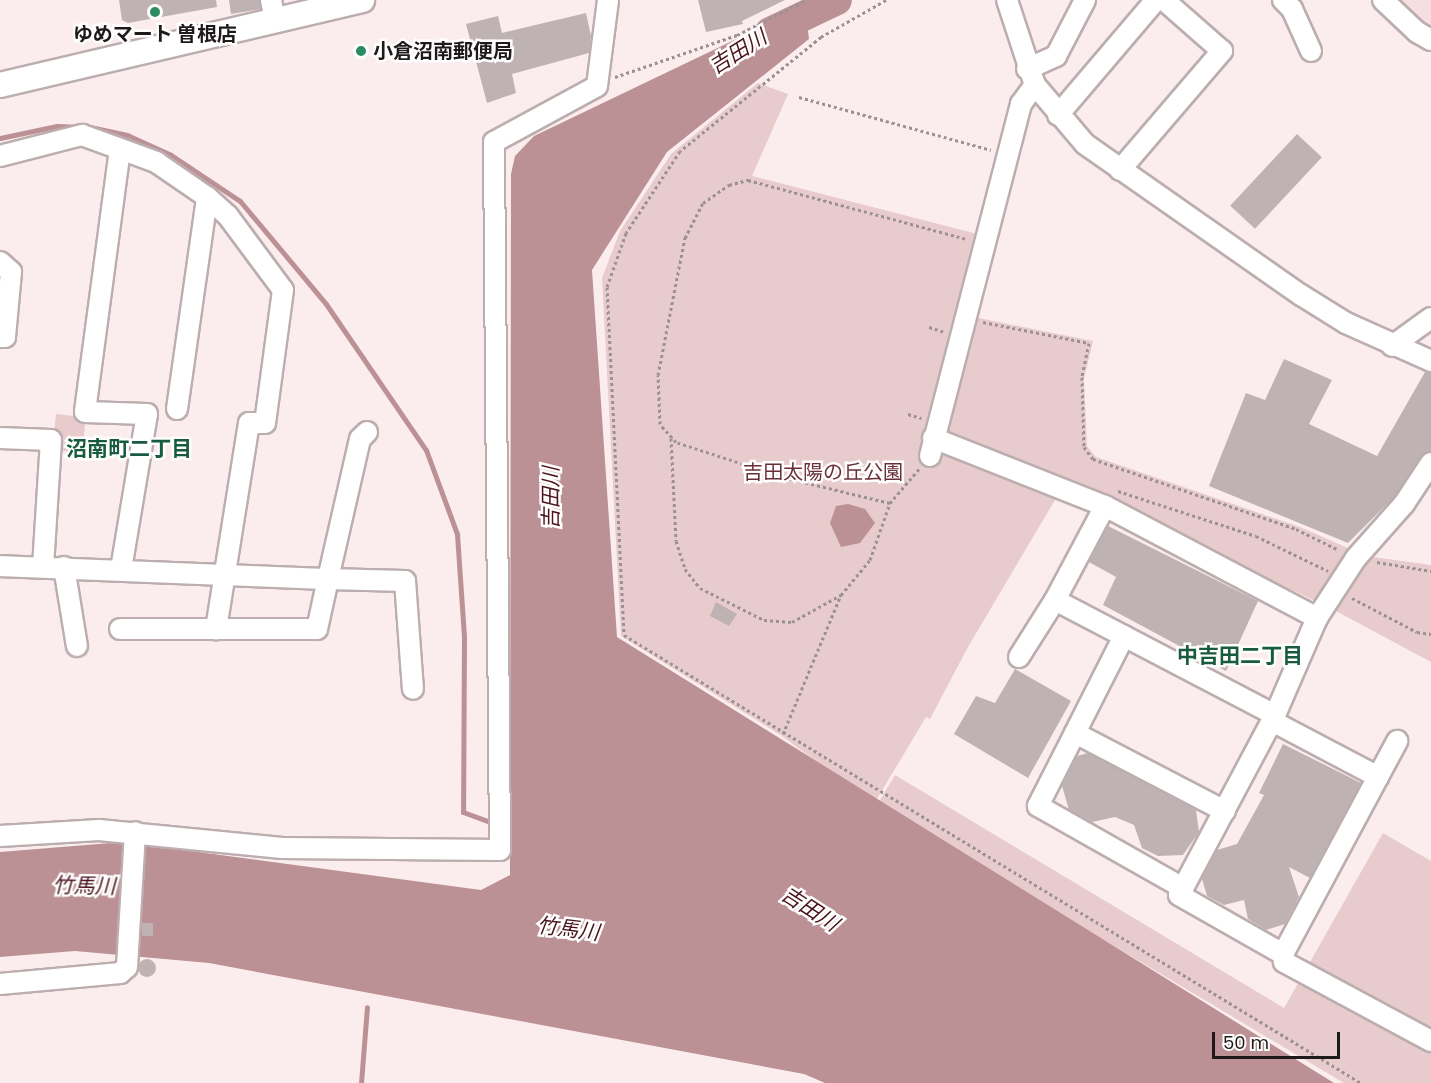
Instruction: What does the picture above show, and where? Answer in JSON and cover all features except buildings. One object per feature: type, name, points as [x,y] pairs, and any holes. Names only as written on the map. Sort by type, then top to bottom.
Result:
[{"type":"main road","points":[[0,85],[273,10],[362,0]]},
{"type":"street","points":[[0,836],[99,830],[134,836],[282,848],[500,850],[494,142],[597,86],[608,0]]},
{"type":"street","points":[[1007,0],[1031,77],[1058,115],[1085,144],[1301,295],[1392,346],[1431,361]]},
{"type":"street","points":[[1085,0],[1056,56],[1031,77],[1021,104],[931,447],[1110,498],[1317,618]]},
{"type":"street","points":[[1058,115],[1156,0]]},
{"type":"street","points":[[1120,170],[1222,51],[1164,0]]},
{"type":"street","points":[[1283,0],[1292,9],[1311,51]]},
{"type":"street","points":[[1383,0],[1417,32],[1431,40]]},
{"type":"street","points":[[0,156],[82,135],[156,162],[207,196],[228,216],[283,290],[265,423],[249,423],[227,574],[216,629]]},
{"type":"street","points":[[120,149],[86,412],[147,414],[120,569]]},
{"type":"street","points":[[177,409],[207,196]]},
{"type":"street","points":[[0,262],[11,272],[5,337],[0,337]]},
{"type":"street","points":[[1392,346],[1431,318]]},
{"type":"street","points":[[120,628],[317,629],[360,439],[368,432]]},
{"type":"street","points":[[0,438],[51,440],[44,567]]},
{"type":"street","points":[[1283,954],[1179,895],[1273,718],[1317,618],[1342,585],[1356,558],[1404,504],[1431,463]]},
{"type":"street","points":[[1019,657],[1055,600],[1110,498]]},
{"type":"street","points":[[0,566],[405,581],[413,689]]},
{"type":"street","points":[[64,567],[77,646]]},
{"type":"street","points":[[1055,600],[1378,777]]},
{"type":"street","points":[[1124,636],[1038,806],[1183,888]]},
{"type":"street","points":[[1075,733],[1225,811]]},
{"type":"street","points":[[1397,741],[1283,954],[1284,963],[1431,1041]]},
{"type":"street","points":[[0,984],[120,973],[127,967],[134,836]]},
{"type":"path","points":[[597,86],[615,77],[737,35],[806,0]]},
{"type":"path","points":[[886,0],[821,38],[680,151],[626,233],[607,287],[624,635],[783,734],[1360,1083]]},
{"type":"path","points":[[799,97],[1007,154]]},
{"type":"path","points":[[890,503],[783,477],[676,442],[660,424],[658,375],[686,238],[703,203],[729,185],[748,180],[984,243]]},
{"type":"path","points":[[964,319],[1089,343],[1082,377],[1084,447],[1093,459],[1296,529],[1356,558],[1431,571]]},
{"type":"path","points":[[671,436],[675,541],[685,569],[700,588],[764,620],[792,622],[841,595]]},
{"type":"path","points":[[783,734],[841,595],[870,560],[890,503],[931,447]]},
{"type":"path","points":[[1110,498],[1256,537],[1342,585],[1417,632],[1431,634]]},
{"type":"shaded area","points":[[1399,0],[1431,0],[1431,31],[1409,9]]},
{"type":"green space","name":"吉田太陽の丘公園","points":[[758,83],[788,94],[752,176],[989,237],[969,316],[1093,341],[1084,379],[1087,446],[1096,457],[1300,527],[1366,556],[1431,565],[1431,662],[1334,610],[1065,483],[968,647],[930,719],[926,717],[874,804],[782,736],[621,636],[602,278],[620,231],[671,154]]},
{"type":"green space","points":[[56,414],[86,417],[82,453],[52,450]]},
{"type":"green space","points":[[895,775],[1284,1008],[1383,833],[1431,861],[1431,1083],[1344,1083],[877,805]]},
{"type":"water","name":"竹馬川","points":[[805,6],[809,39],[667,152],[592,270],[617,637],[1334,1083],[825,1083],[804,1074],[209,963],[75,951],[0,957],[0,852],[123,842],[481,890],[510,875],[511,174],[515,156],[534,136]]},
{"type":"water","points":[[848,504],[865,509],[875,523],[860,543],[841,547],[830,523],[836,506]]},
{"type":"waterway","name":"吉田川","points":[[770,32],[837,0]]},
{"type":"waterway","points":[[0,138],[57,126],[90,127],[127,135],[171,155],[240,201],[326,304],[426,450],[457,534],[464,636],[463,812],[494,823]]},
{"type":"waterway","points":[[361,1083],[367,1007]]},
{"type":"place","name":"ゆめマート 曽根店","points":[[155,12]]},
{"type":"place","name":"小倉沼南郵便局","points":[[361,51]]},
{"type":"district","name":"沼南町二丁目","points":[[129,449]]},
{"type":"district","name":"中吉田二丁目","points":[[1240,656]]}]
